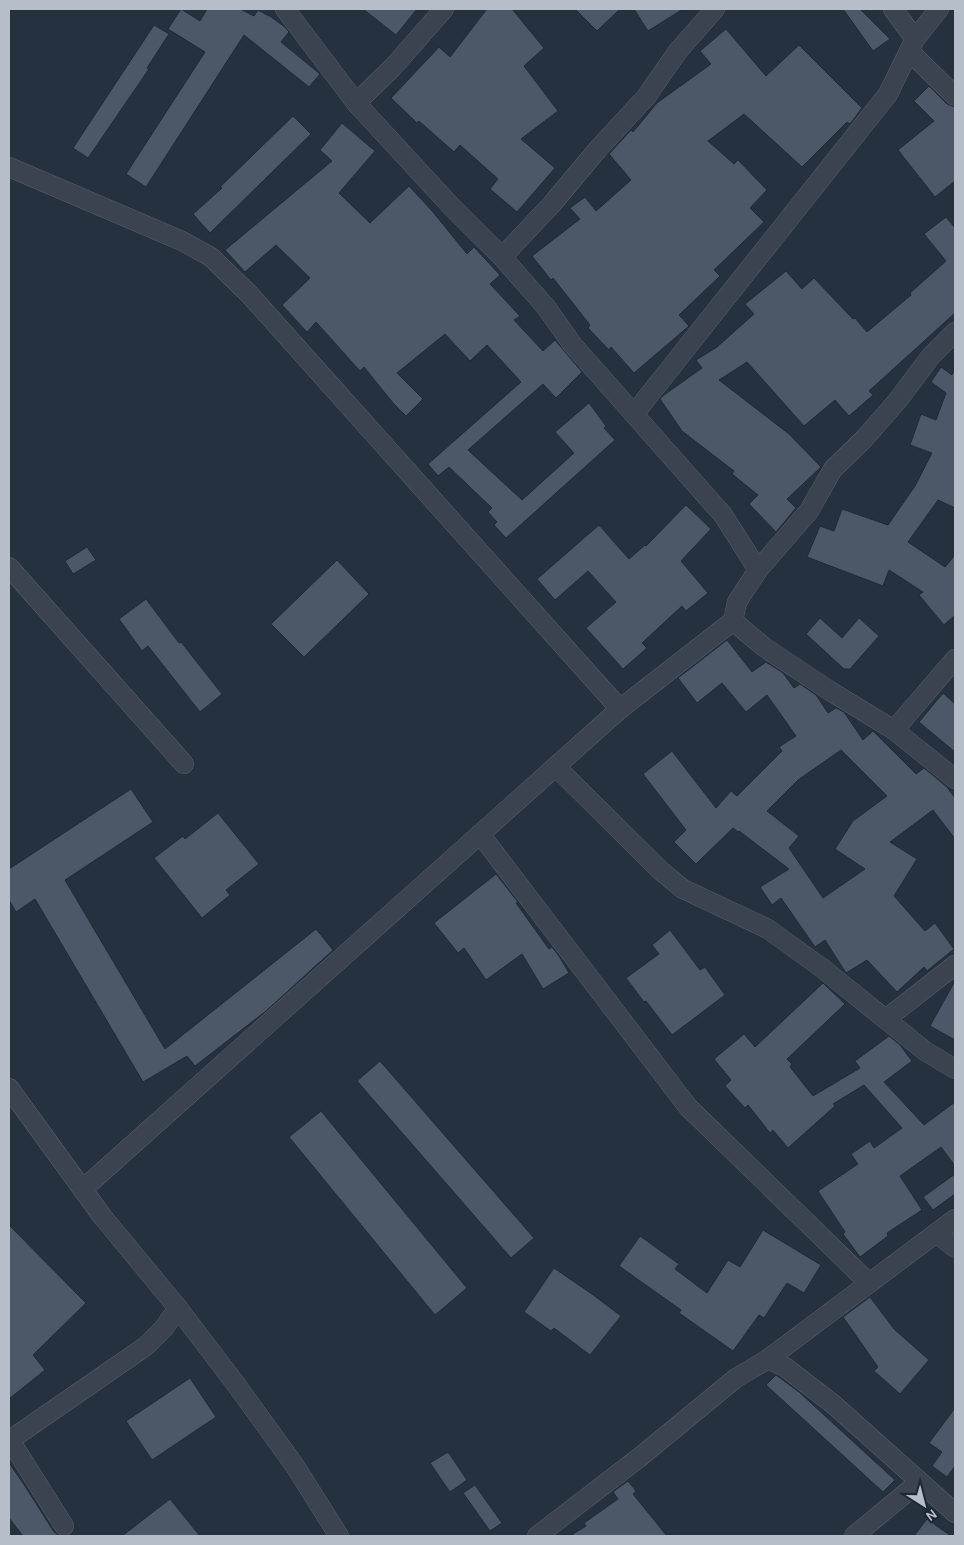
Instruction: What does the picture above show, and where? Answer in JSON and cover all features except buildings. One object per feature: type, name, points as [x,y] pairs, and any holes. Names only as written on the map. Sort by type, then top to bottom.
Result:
[{"type":"street","points":[[285,9],[356,103],[450,205],[502,257],[546,307],[572,344],[723,515],[758,570]]},
{"type":"street","points":[[356,103],[393,67],[444,9]]},
{"type":"street","points":[[502,257],[552,204],[598,149],[646,97],[678,51],[716,9]]},
{"type":"street","points":[[893,9],[912,45],[955,96]]},
{"type":"street","points":[[634,414],[888,94],[912,45],[940,9]]},
{"type":"street","points":[[9,167],[182,241],[211,257],[249,294],[620,709]]},
{"type":"street","points":[[83,1189],[620,709],[733,621],[737,602],[758,570],[809,511],[833,469],[864,439],[898,400],[931,356],[955,332]]},
{"type":"street","points":[[9,566],[184,764]]},
{"type":"street","points":[[733,621],[772,652],[830,691],[894,730],[955,779]]},
{"type":"street","points":[[894,730],[955,659]]},
{"type":"street","points":[[556,767],[661,871],[683,889],[768,929],[822,968],[925,1051],[955,1069]]},
{"type":"street","points":[[480,834],[688,1107],[869,1283]]},
{"type":"street","points":[[886,1020],[955,965]]},
{"type":"street","points":[[9,1088],[102,1216],[236,1382],[289,1458],[339,1536]]},
{"type":"street","points":[[537,1536],[736,1378],[768,1359],[955,1219]]},
{"type":"street","points":[[936,1233],[955,1248]]},
{"type":"street","points":[[64,1526],[9,1441],[146,1346],[164,1328],[178,1308]]},
{"type":"street","points":[[768,1359],[785,1367],[833,1404],[955,1513]]},
{"type":"street","points":[[854,1536],[919,1482]]}]
